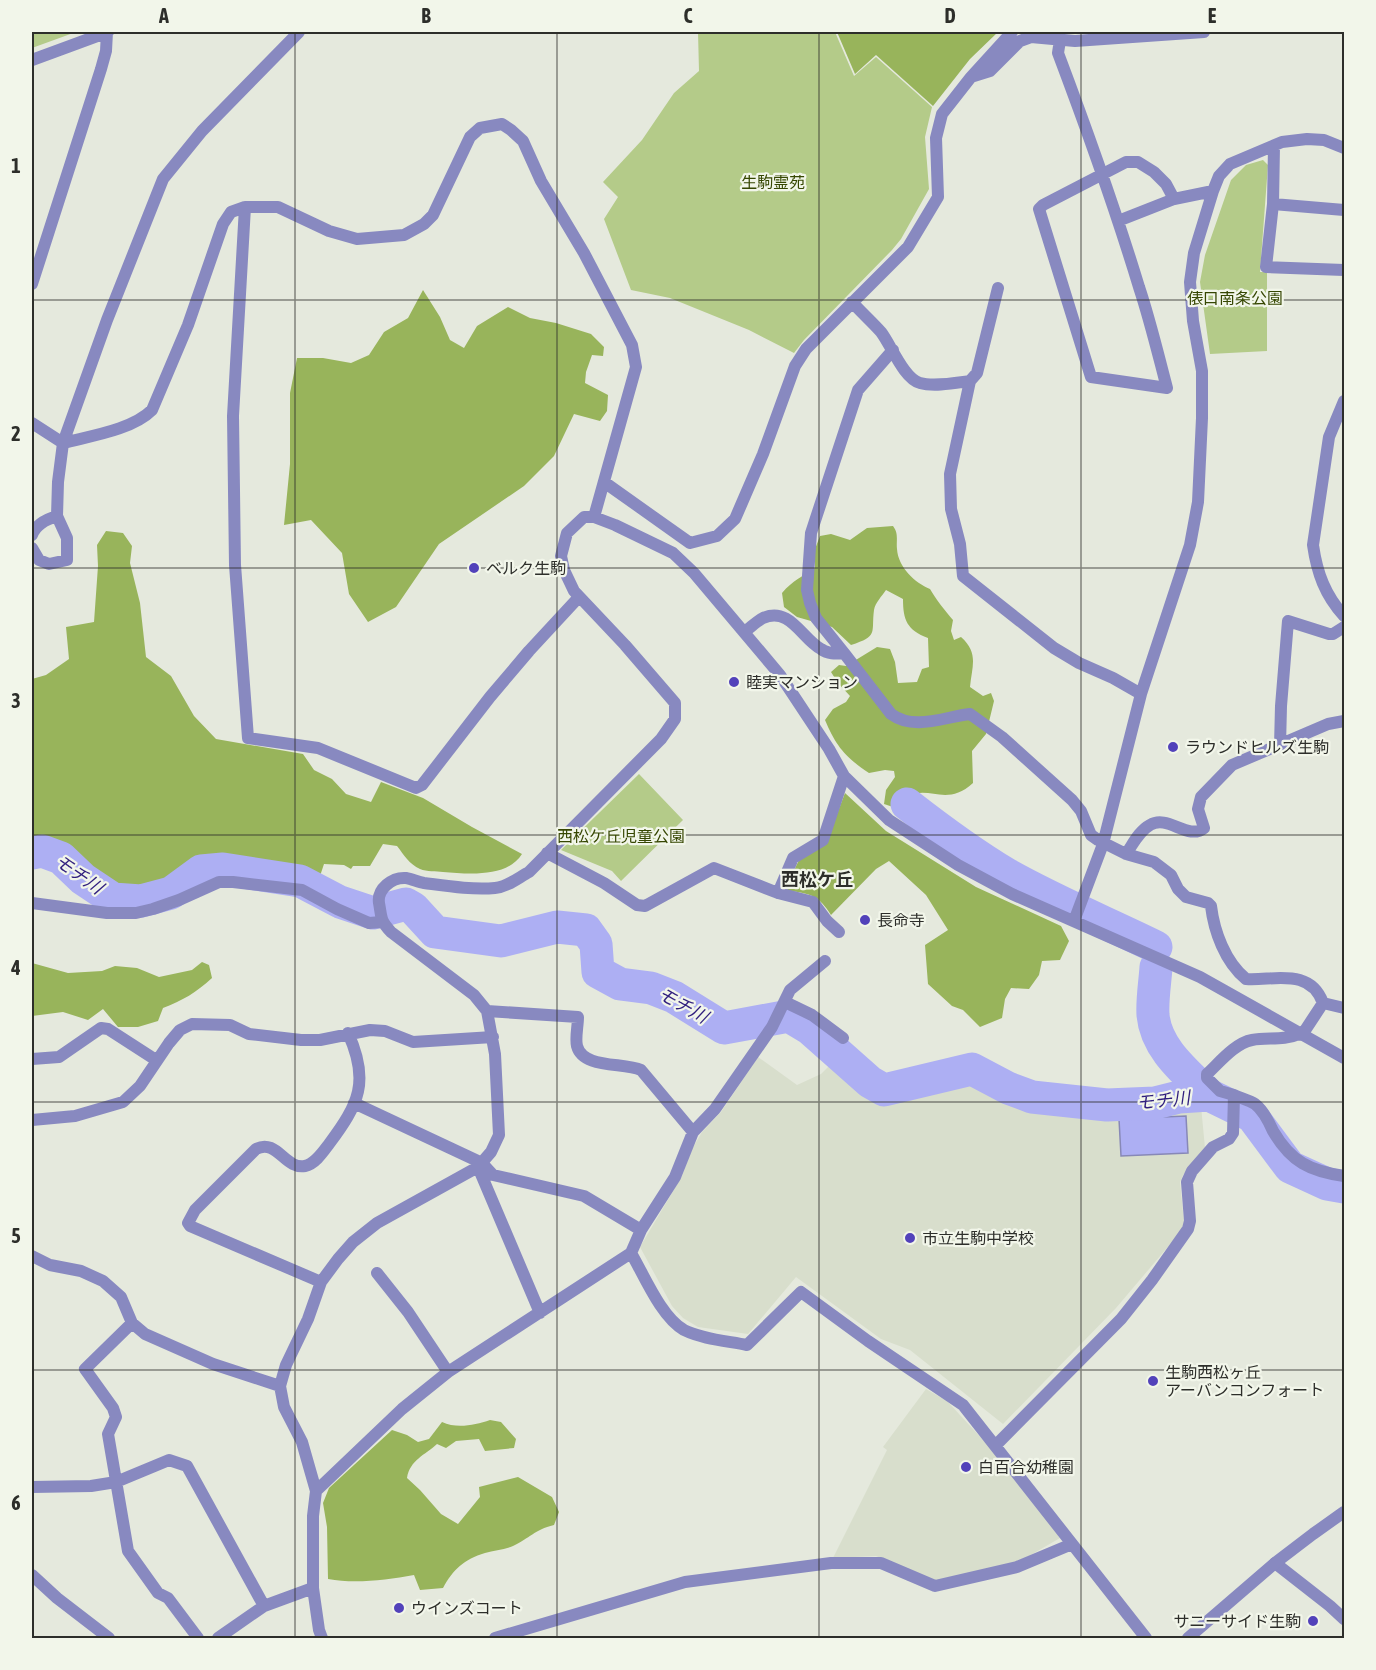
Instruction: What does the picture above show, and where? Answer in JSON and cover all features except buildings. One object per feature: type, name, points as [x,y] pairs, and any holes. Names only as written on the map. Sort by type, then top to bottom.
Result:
[{"type":"street","points":[[32,60],[108,32],[101,69],[37,250],[32,284]]},
{"type":"street","points":[[32,548],[39,560],[49,564],[67,560],[68,538],[57,516],[63,443],[107,320],[163,179],[202,131],[299,32]]},
{"type":"street","points":[[604,482],[690,543],[717,536],[735,519],[763,454],[795,366],[806,350],[908,247],[938,197],[936,138],[942,114],[1012,32]]},
{"type":"street","points":[[971,78],[990,71],[1020,41],[1031,37],[1075,41],[1204,32]]},
{"type":"street","points":[[1060,40],[1058,53],[1102,175],[1118,221],[1167,388],[1091,377],[1039,209],[1043,204],[1102,175],[1126,162],[1138,162],[1160,178],[1174,199]]},
{"type":"street","points":[[32,423],[63,443],[133,423],[144,418],[152,410],[188,325],[223,224],[231,212],[245,207],[278,207],[329,231],[357,239],[404,235],[424,224],[433,214],[470,137],[480,128],[502,124],[523,141],[541,181],[584,253],[632,345],[636,367],[594,517]]},
{"type":"street","points":[[1075,919],[1103,844],[1141,694],[1190,545],[1198,502],[1202,371],[1193,321],[1190,282],[1194,253],[1213,191],[1219,176],[1230,164],[1282,142],[1307,139],[1324,140],[1344,148]]},
{"type":"street","points":[[1274,146],[1273,204],[1266,267],[1344,270]]},
{"type":"street","points":[[1118,221],[1174,199],[1213,191]]},
{"type":"street","points":[[1273,204],[1344,210]]},
{"type":"street","points":[[245,207],[233,416],[235,565],[248,738],[318,748],[416,788],[422,786],[529,651],[579,597]]},
{"type":"street","points":[[998,288],[977,373],[970,381],[950,474],[951,509],[960,544],[963,576],[1054,648],[1141,694]]},
{"type":"street","points":[[852,302],[880,332],[907,374],[920,383],[953,384],[970,381]]},
{"type":"street","points":[[893,350],[858,390],[811,533],[807,581],[810,603],[816,618],[891,714],[898,719],[926,723],[970,714],[1002,737],[1072,800],[1081,811],[1091,835],[1103,844],[1126,854],[1154,862],[1171,875],[1178,889],[1186,897],[1208,903],[1211,906],[1219,940],[1246,979],[1285,977],[1295,979],[1316,990],[1323,1003],[1344,1008]]},
{"type":"street","points":[[1344,401],[1329,437],[1313,545],[1315,561],[1325,591],[1344,616]]},
{"type":"street","points":[[32,535],[45,520],[57,516]]},
{"type":"street","points":[[322,1638],[313,1588],[313,1516],[316,1491],[302,1442],[284,1407],[280,1386],[286,1365],[308,1319],[321,1282],[345,1251],[377,1223],[480,1165],[491,1152],[499,1135],[493,1037],[487,1011],[474,995],[391,933],[382,922],[378,897],[381,891],[394,880],[406,878],[421,883],[476,888],[497,888],[513,882],[528,872],[661,740],[675,719],[675,703],[625,645],[579,597],[564,570],[561,556],[562,546],[567,533],[584,517],[594,517],[615,525],[673,553],[694,573],[780,675],[844,776],[889,820],[958,866],[1012,894],[1075,919],[1200,977],[1344,1058]]},
{"type":"street","points":[[744,632],[764,618],[780,616],[791,621],[820,649],[832,654],[843,653]]},
{"type":"street","points":[[1280,746],[1288,621],[1329,634],[1344,627]]},
{"type":"street","points":[[1126,854],[1140,833],[1152,823],[1170,824],[1193,832],[1204,828],[1198,809],[1203,793],[1232,765],[1328,724],[1344,721]]},
{"type":"street","points":[[778,892],[793,858],[823,840],[844,776]]},
{"type":"street","points":[[547,853],[604,883],[637,906],[645,906],[714,868],[778,892],[813,902],[827,921],[839,932]]},
{"type":"street","points":[[32,903],[107,913],[136,913],[178,900],[219,882],[233,882],[302,890],[369,923],[382,922]]},
{"type":"street","points":[[316,1491],[402,1409],[448,1372],[631,1253],[642,1230],[675,1177],[693,1132],[716,1109],[772,1027],[789,990],[825,961]]},
{"type":"street","points":[[1323,1003],[1300,1035],[1289,1039],[1251,1040],[1240,1045],[1207,1074],[1207,1078],[1220,1091],[1254,1103],[1286,1150],[1303,1164],[1312,1169],[1344,1176]]},
{"type":"street","points":[[784,1004],[812,1015],[843,1038]]},
{"type":"street","points":[[487,1011],[578,1017],[577,1046],[582,1055],[594,1062],[632,1066],[641,1070],[693,1132]]},
{"type":"street","points":[[32,1120],[75,1116],[123,1102],[140,1086],[156,1060],[180,1030],[192,1024],[231,1025],[249,1034],[301,1040],[320,1040],[370,1030],[385,1031],[413,1042],[493,1037]]},
{"type":"street","points":[[32,1059],[58,1057],[101,1028],[108,1029],[156,1060]]},
{"type":"street","points":[[321,1282],[190,1226],[188,1223],[195,1210],[256,1149],[263,1145],[270,1147],[296,1165],[305,1166],[315,1160],[346,1122],[360,1080],[360,1061],[348,1033]]},
{"type":"street","points":[[996,1445],[1121,1319],[1188,1229],[1190,1221],[1186,1187],[1192,1171],[1213,1147],[1229,1139],[1233,1133],[1234,1097]]},
{"type":"street","points":[[354,1103],[480,1165],[493,1175],[584,1196],[642,1230]]},
{"type":"street","points":[[480,1165],[540,1313]]},
{"type":"street","points":[[631,1253],[664,1311],[683,1329],[701,1336],[747,1345],[801,1292],[868,1341],[963,1405],[1146,1638]]},
{"type":"street","points":[[32,1256],[50,1265],[81,1271],[104,1281],[122,1297],[132,1323],[145,1334],[213,1364],[280,1386]]},
{"type":"street","points":[[377,1273],[408,1312],[448,1372]]},
{"type":"street","points":[[132,1323],[84,1369],[113,1407],[116,1417],[108,1434],[128,1551],[158,1593],[168,1598],[198,1638]]},
{"type":"street","points":[[32,1487],[91,1486],[116,1482],[169,1460],[187,1466],[264,1606]]},
{"type":"street","points":[[1188,1638],[1275,1563],[1344,1512]]},
{"type":"street","points":[[495,1638],[685,1582],[831,1563],[881,1563],[935,1586],[1017,1567],[1072,1544]]},
{"type":"street","points":[[1275,1563],[1344,1619]]},
{"type":"street","points":[[32,1575],[57,1598],[109,1638]]},
{"type":"street","points":[[218,1638],[264,1606],[313,1588]]},
{"type":"shaded area","name":"市立生駒中学校","points":[[758,1057],[797,1085],[821,1074],[836,1059],[877,1093],[887,1095],[965,1074],[1035,1103],[1115,1111],[1201,1106],[1205,1148],[1180,1182],[1183,1229],[1116,1308],[1003,1424],[910,1350],[881,1339],[796,1277],[748,1334],[698,1327],[683,1318],[672,1306],[640,1247],[682,1176],[692,1149],[702,1132],[721,1112]]},
{"type":"shaded area","points":[[926,1389],[947,1401],[1009,1468],[1060,1538],[1022,1560],[937,1581],[876,1556],[833,1558],[887,1450],[883,1447]]},
{"type":"green space","points":[[32,32],[76,32],[32,48]]},
{"type":"green space","name":"生駒霊苑","points":[[698,32],[835,32],[854,76],[876,57],[932,107],[925,137],[929,189],[901,239],[794,353],[749,330],[670,298],[631,290],[604,219],[618,197],[603,182],[642,140],[674,93],[699,71]]},
{"type":"green space","points":[[837,32],[998,32],[970,59],[933,106],[876,55],[855,74]]},
{"type":"green space","name":"俵口南条公園","points":[[1263,160],[1268,165],[1260,272],[1267,272],[1267,351],[1210,354],[1200,282],[1205,255],[1231,180],[1246,165]]},
{"type":"green space","points":[[423,290],[440,317],[450,340],[464,348],[477,326],[508,307],[530,318],[591,334],[604,347],[603,356],[592,355],[585,383],[608,395],[607,411],[600,421],[574,414],[554,456],[524,486],[439,544],[396,607],[368,622],[349,594],[342,553],[311,520],[284,525],[290,464],[290,393],[297,358],[323,358],[351,363],[369,355],[384,332],[408,318]]},
{"type":"green space","points":[[893,526],[897,534],[900,562],[913,578],[930,589],[953,620],[951,631],[954,640],[961,637],[970,649],[973,660],[970,687],[983,696],[991,693],[994,701],[986,734],[972,751],[973,783],[954,794],[915,794],[908,797],[899,809],[884,804],[886,790],[895,777],[894,771],[869,773],[842,750],[829,729],[825,720],[833,709],[846,702],[850,696],[831,672],[839,665],[846,666],[877,647],[890,649],[895,662],[898,683],[917,682],[922,669],[929,667],[928,638],[911,628],[905,618],[903,599],[886,590],[875,607],[872,633],[866,639],[851,645],[832,627],[797,617],[784,607],[782,593],[815,568],[815,549],[820,536],[831,534],[850,540],[867,528]]},
{"type":"green space","points":[[106,531],[123,533],[132,546],[130,563],[140,603],[146,657],[171,676],[194,716],[216,739],[303,754],[314,770],[332,779],[346,794],[371,802],[381,782],[423,798],[522,854],[507,867],[487,873],[426,871],[413,865],[397,846],[383,844],[370,866],[353,866],[351,869],[344,865],[324,864],[318,882],[293,872],[206,861],[171,879],[129,894],[103,886],[82,861],[45,838],[32,845],[32,679],[46,675],[69,659],[66,627],[94,622],[98,566],[97,545]]},
{"type":"green space","name":"西松ケ丘児童公園","points":[[639,774],[683,820],[621,881],[612,871],[561,850]]},
{"type":"green space","points":[[845,793],[886,831],[976,887],[1061,926],[1069,941],[1060,960],[1042,961],[1039,975],[1029,989],[1011,988],[1005,999],[1002,1018],[980,1027],[963,1010],[952,1006],[928,984],[925,945],[948,930],[926,895],[889,861],[876,869],[831,915],[814,897],[788,891],[786,887],[799,860],[826,843]]},
{"type":"green space","points":[[202,962],[209,965],[212,978],[189,996],[163,1008],[158,1021],[138,1027],[118,1027],[103,1009],[88,1020],[63,1012],[32,1016],[32,963],[68,973],[102,971],[115,966],[137,968],[159,977],[192,970]]},
{"type":"green space","points":[[490,1420],[501,1422],[516,1439],[514,1448],[485,1451],[479,1439],[456,1441],[446,1448],[437,1444],[415,1462],[407,1478],[441,1514],[458,1524],[480,1497],[479,1487],[518,1477],[552,1497],[559,1512],[554,1525],[513,1546],[471,1558],[455,1571],[443,1588],[420,1590],[414,1575],[371,1581],[328,1579],[327,1527],[323,1503],[329,1488],[392,1430],[418,1442],[429,1439],[442,1422],[460,1426]]},
{"type":"water","points":[[1186,1116],[1188,1153],[1121,1156],[1119,1119]]},
{"type":"waterway","points":[[907,804],[956,841],[1008,875],[1156,947]]},
{"type":"waterway","name":"モチ川","points":[[32,853],[42,851],[61,858],[83,879],[113,899],[141,901],[171,893],[201,871],[223,869],[300,881],[340,902],[373,913],[406,904],[413,908],[435,932],[501,941],[557,927],[586,930],[596,944],[598,972],[620,984],[651,988],[674,997],[724,1028],[789,1016],[809,1028],[870,1082],[884,1090],[972,1069],[1008,1088],[1032,1097],[1107,1105],[1155,1103],[1179,1097],[1209,1095],[1252,1116],[1290,1167],[1327,1184],[1344,1187]]},
{"type":"waterway","points":[[1156,967],[1153,997],[1155,1027],[1166,1049],[1182,1069],[1209,1095]]},
{"type":"place","name":"ベルク生駒","points":[[474,568]]},
{"type":"place","name":"睦実マンション","points":[[734,682]]},
{"type":"place","name":"ラウンドヒルズ生駒","points":[[1173,747]]},
{"type":"place","name":"長命寺","points":[[865,920]]},
{"type":"place","name":"市立生駒中学校","points":[[910,1238]]},
{"type":"place","name":"生駒西松ヶ丘 アーバンコンフォート","points":[[1153,1381]]},
{"type":"place","name":"白百合幼稚園","points":[[966,1467]]},
{"type":"place","name":"ウインズコート","points":[[399,1608]]},
{"type":"place","name":"サニーサイド生駒","points":[[1313,1621]]},
{"type":"district","name":"西松ケ丘","points":[[817,879]]}]
